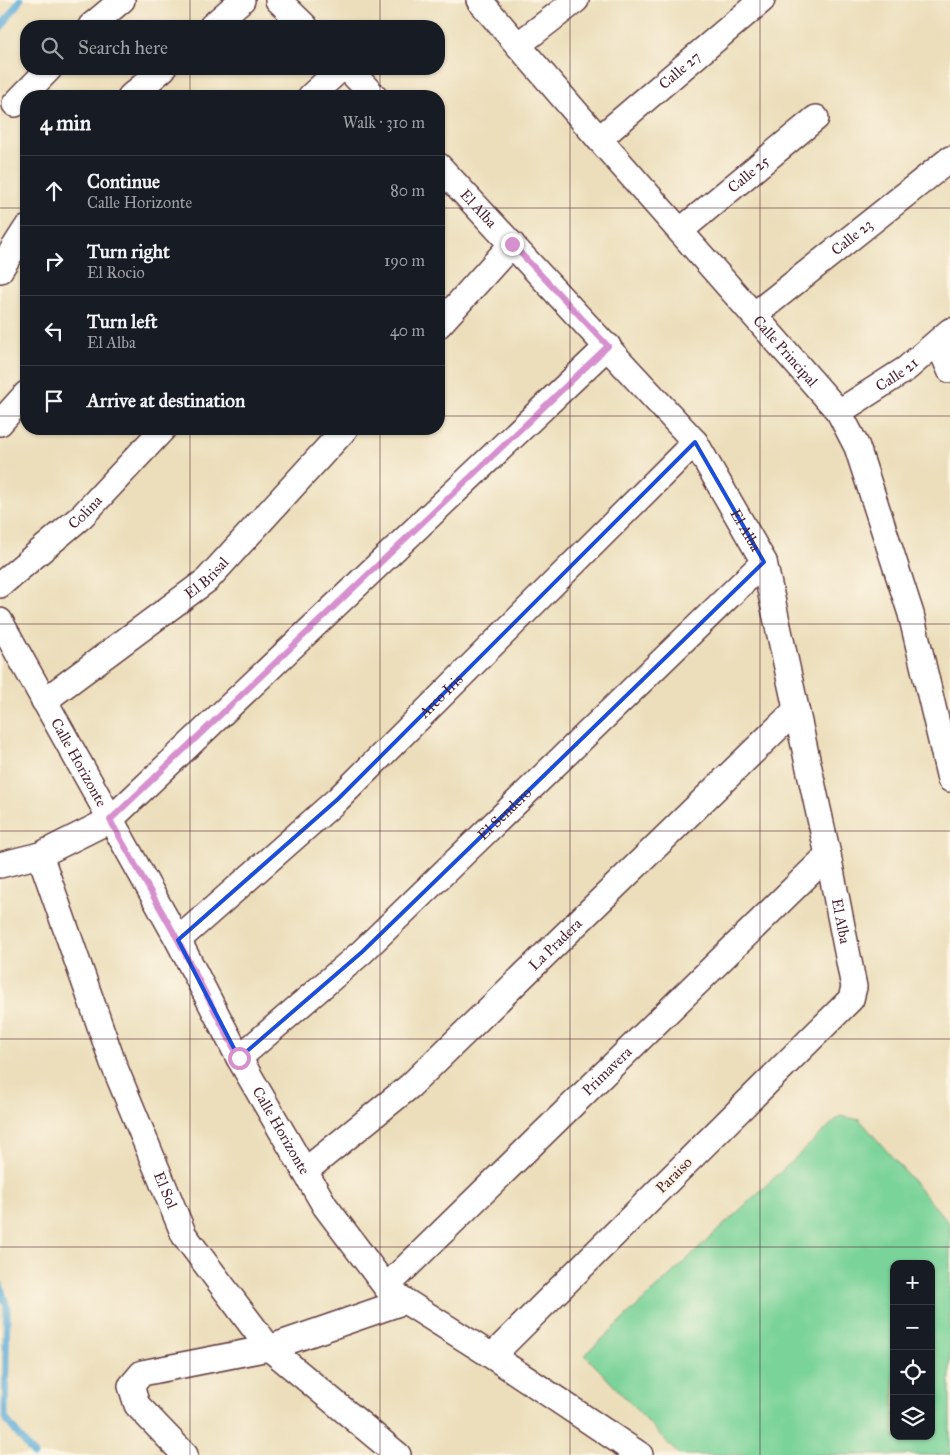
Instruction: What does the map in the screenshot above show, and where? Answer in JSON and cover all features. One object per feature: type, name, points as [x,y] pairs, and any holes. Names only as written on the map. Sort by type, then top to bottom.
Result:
[{"type":"street","points":[[98,20],[122,0]]},
{"type":"street","points":[[219,20],[242,0]]},
{"type":"street","points":[[278,0],[299,20]]},
{"type":"street","name":"Calle Principal","points":[[479,0],[599,140],[839,412],[857,447],[911,614],[947,753],[950,780]]},
{"type":"street","points":[[518,45],[576,0]]},
{"type":"street","name":"Calle 27","points":[[599,140],[762,0]]},
{"type":"street","points":[[29,90],[43,75]]},
{"type":"street","points":[[138,90],[155,75]]},
{"type":"street","points":[[317,90],[334,75]]},
{"type":"street","points":[[354,75],[368,90]]},
{"type":"street","points":[[15,104],[20,99]]},
{"type":"street","name":"Calle 25","points":[[680,231],[816,118]]},
{"type":"street","name":"Calle 23","points":[[754,316],[950,159]]},
{"type":"street","name":"El Alba","points":[[445,172],[695,442],[764,562],[828,855],[854,993]]},
{"type":"street","points":[[0,270],[20,238]]},
{"type":"street","points":[[445,318],[512,244]]},
{"type":"street","points":[[944,337],[950,370]]},
{"type":"street","name":"Calle 21","points":[[839,412],[906,369],[944,337]]},
{"type":"street","points":[[0,865],[40,855],[110,820],[608,346]]},
{"type":"street","points":[[0,423],[20,401]]},
{"type":"street","name":"Colina","points":[[0,585],[82,516],[157,435]]},
{"type":"street","name":"El Brisal","points":[[44,700],[207,580],[340,435]]},
{"type":"street","name":"Arco Iris","points":[[178,940],[338,799],[695,442]]},
{"type":"street","name":"El Sendero","points":[[239,1058],[362,952],[764,562]]},
{"type":"street","name":"Calle Horizonte","points":[[0,621],[178,940],[239,1058],[326,1206],[396,1294],[492,1356],[623,1452]]},
{"type":"street","name":"La Pradera","points":[[305,1171],[410,1086],[796,710]]},
{"type":"street","name":"El Sol","points":[[40,855],[113,1063],[184,1235],[269,1348],[398,1455]]},
{"type":"street","name":"Primavera","points":[[396,1294],[828,855]]},
{"type":"street","name":"Paraiso","points":[[492,1356],[852,999],[854,993]]},
{"type":"street","points":[[186,1455],[137,1405],[131,1386],[142,1373],[269,1348],[396,1294]]},
{"type":"highlighted area","points":[[695,442],[764,562],[362,952],[239,1058],[178,940],[338,799]]},
{"type":"green space","points":[[840,1116],[860,1120],[950,1224],[950,1455],[679,1455],[585,1355]]},
{"type":"waterway","points":[[0,29],[20,0]]},
{"type":"waterway","points":[[0,1284],[7,1307],[5,1418],[34,1455]]},
{"type":"route","points":[[239,1058],[178,940],[110,820],[608,346],[512,244]]}]
